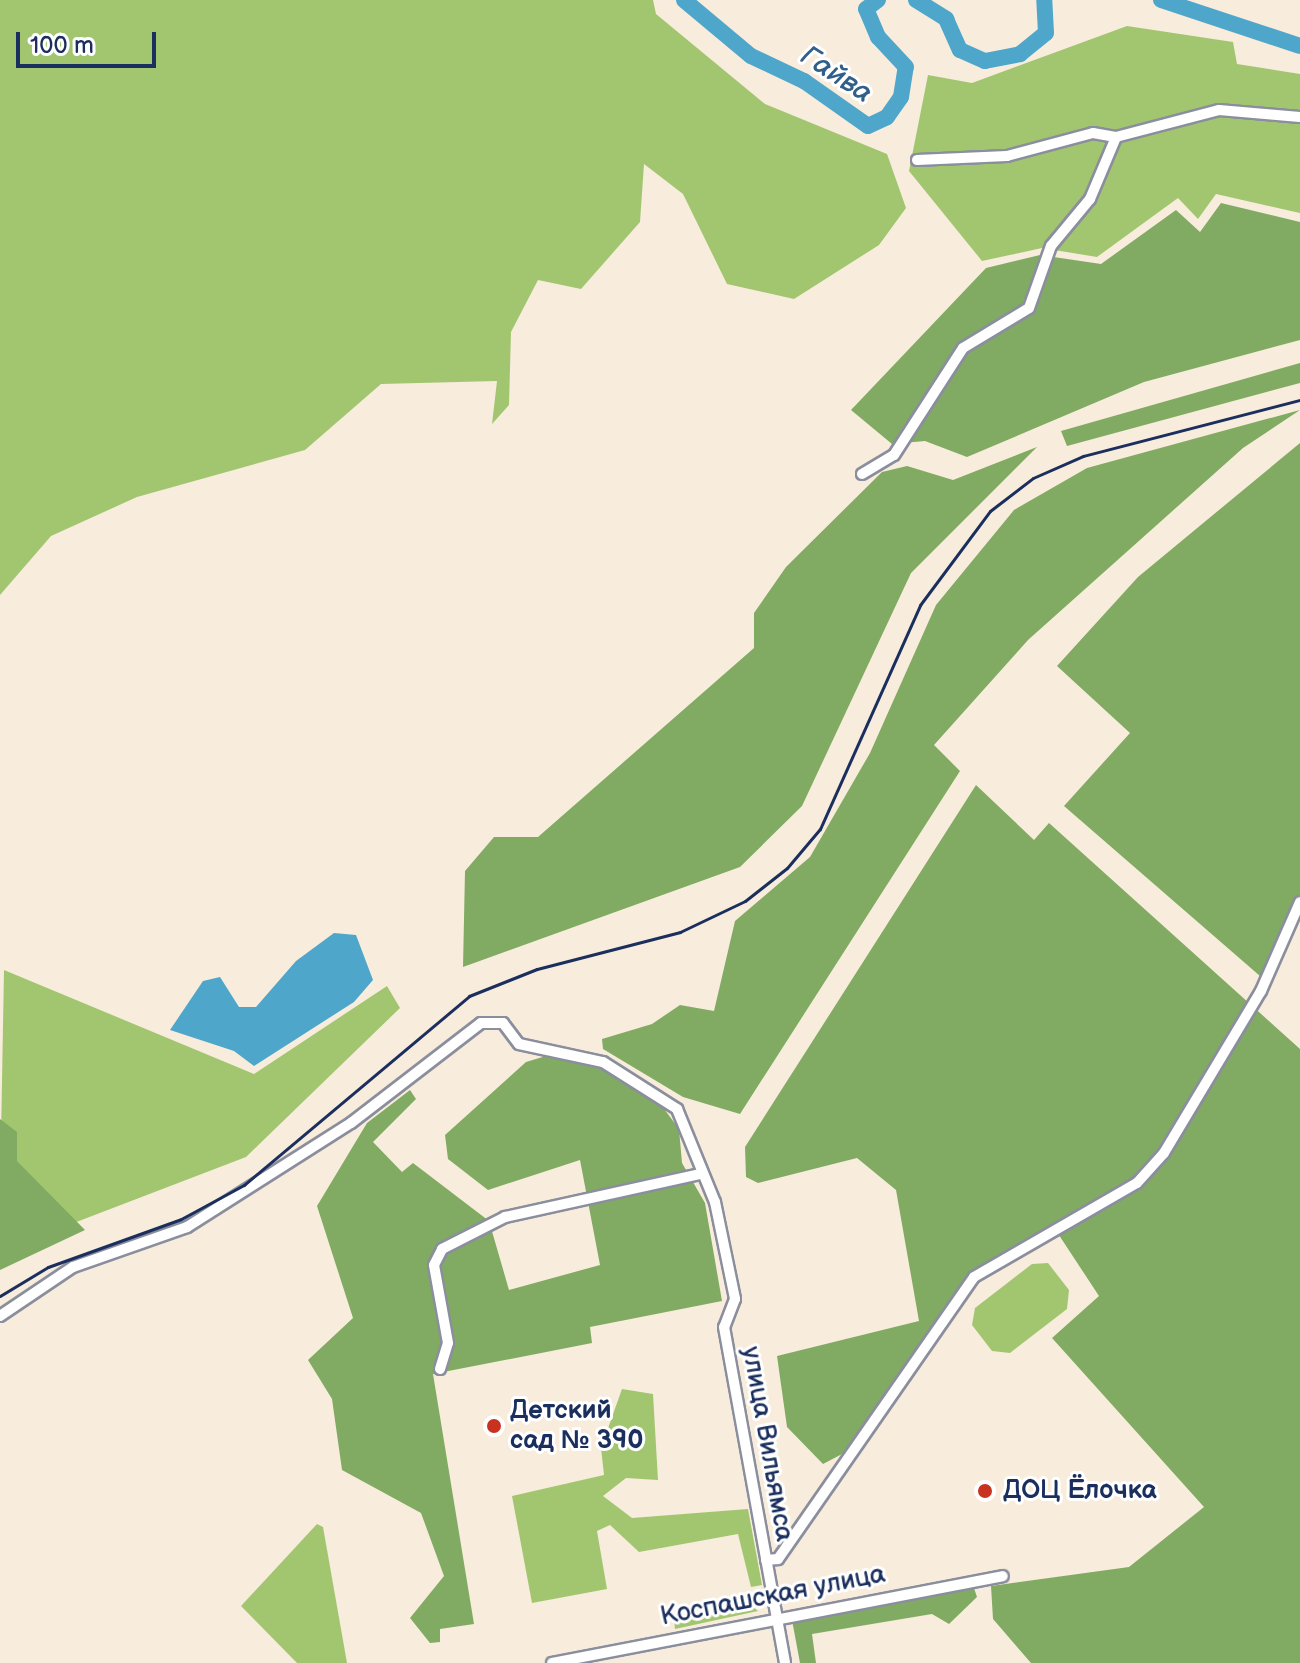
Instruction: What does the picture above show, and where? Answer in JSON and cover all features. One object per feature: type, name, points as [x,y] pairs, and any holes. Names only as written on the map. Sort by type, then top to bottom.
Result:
[{"type":"street","points":[[917,160],[1007,156],[1093,133],[1116,137],[1219,110],[1300,117]]},
{"type":"street","points":[[862,474],[894,455],[963,348],[1029,308],[1051,246],[1090,199],[1116,137]]},
{"type":"street","points":[[766,1560],[778,1559],[974,1277],[1137,1183],[1164,1153],[1261,991],[1300,902]]},
{"type":"street","points":[[0,1316],[81,1263],[187,1227],[351,1123],[481,1023],[503,1023],[519,1044],[603,1062],[659,1094],[687,1123],[700,1174],[505,1217],[442,1249],[434,1265],[448,1343],[440,1369]]},
{"type":"street","name":"улица Вильямса","points":[[700,1174],[715,1202],[735,1299],[724,1327],[785,1663]]},
{"type":"street","name":"Коспашская улица","points":[[552,1663],[776,1615],[1003,1576]]},
{"type":"green space","points":[[0,0],[653,0],[656,14],[765,104],[887,154],[906,208],[879,245],[794,299],[727,284],[683,194],[644,164],[640,222],[581,289],[538,280],[511,332],[509,405],[492,424],[497,381],[381,384],[305,450],[137,497],[51,536],[0,595]]},
{"type":"green space","points":[[1127,26],[1233,42],[1237,64],[1300,74],[1300,213],[1216,194],[1198,219],[1178,198],[1097,257],[1042,248],[982,261],[909,171],[928,75],[972,83]]},
{"type":"green space","points":[[1221,203],[1300,222],[1300,340],[1144,382],[967,457],[925,441],[892,444],[851,410],[986,268],[1040,255],[1101,264],[1176,210],[1200,232]]},
{"type":"green space","points":[[1300,363],[1300,383],[1067,446],[1061,431]]},
{"type":"green space","points":[[1300,410],[1243,448],[1028,640],[934,745],[960,771],[740,1114],[683,1097],[603,1049],[602,1039],[652,1024],[680,1005],[714,1011],[735,921],[810,857],[870,753],[936,605],[1014,510],[1087,468]]},
{"type":"green space","points":[[1300,443],[1300,915],[1260,976],[1064,806],[1130,733],[1057,666],[1138,577]]},
{"type":"green space","points":[[1037,447],[911,573],[802,806],[740,867],[463,967],[465,871],[494,837],[538,837],[754,648],[754,613],[786,567],[882,472],[907,466],[953,480]]},
{"type":"green space","points":[[976,785],[1034,840],[1049,823],[1300,1049],[1300,1663],[1031,1663],[993,1619],[991,1586],[1129,1567],[1204,1507],[1052,1338],[1099,1296],[1053,1226],[972,1271],[844,1453],[823,1464],[787,1427],[777,1356],[919,1321],[896,1190],[857,1158],[758,1183],[746,1177],[745,1147]]},
{"type":"green space","points":[[4,970],[254,1074],[387,986],[400,1008],[246,1157],[32,1239],[0,1192]]},
{"type":"green space","points":[[556,1053],[600,1065],[656,1098],[679,1129],[682,1163],[705,1203],[722,1301],[590,1327],[592,1343],[433,1374],[474,1624],[440,1629],[440,1642],[430,1643],[410,1618],[444,1576],[421,1513],[342,1470],[332,1399],[308,1360],[353,1318],[317,1206],[367,1123],[410,1090],[416,1099],[373,1142],[402,1172],[413,1163],[489,1221],[509,1290],[600,1265],[580,1160],[488,1190],[448,1159],[445,1135],[526,1062]]},
{"type":"green space","points":[[0,1119],[17,1132],[17,1161],[85,1230],[0,1270]]},
{"type":"green space","points":[[1048,1263],[1069,1290],[1067,1309],[1010,1353],[992,1351],[972,1325],[975,1308],[1032,1264]]},
{"type":"green space","points":[[622,1389],[653,1394],[658,1480],[626,1478],[603,1496],[632,1518],[748,1509],[762,1585],[751,1587],[738,1534],[639,1552],[610,1525],[597,1531],[607,1589],[532,1603],[512,1496],[604,1475],[601,1448]]},
{"type":"green space","points":[[317,1524],[323,1527],[347,1663],[297,1663],[241,1606]]},
{"type":"green space","points":[[974,1588],[977,1597],[949,1624],[932,1614],[812,1634],[816,1663],[800,1663],[792,1620]]},
{"type":"green space","points":[[745,1600],[758,1611],[675,1629],[674,1619]]},
{"type":"water","points":[[334,933],[356,935],[373,980],[354,1002],[254,1066],[234,1051],[170,1030],[203,981],[220,977],[239,1007],[256,1007],[296,961]]},
{"type":"waterway","name":"Гайва","points":[[684,0],[751,56],[804,81],[868,126],[887,117],[901,97],[906,67],[878,37],[866,9],[878,0]]},
{"type":"waterway","name":"Гайва","points":[[916,0],[946,19],[960,50],[985,61],[1020,54],[1046,33],[1044,0]]},
{"type":"waterway","name":"Гайва","points":[[1161,0],[1300,46]]},
{"type":"railway","points":[[0,1296],[48,1267],[181,1219],[244,1185],[469,996],[537,969],[680,932],[745,901],[787,868],[820,829],[920,605],[990,511],[1033,478],[1083,456],[1300,400]]},
{"type":"place","name":"Детский сад № 390","points":[[494,1426]]},
{"type":"place","name":"ДОЦ Ёлочка","points":[[985,1491]]}]
